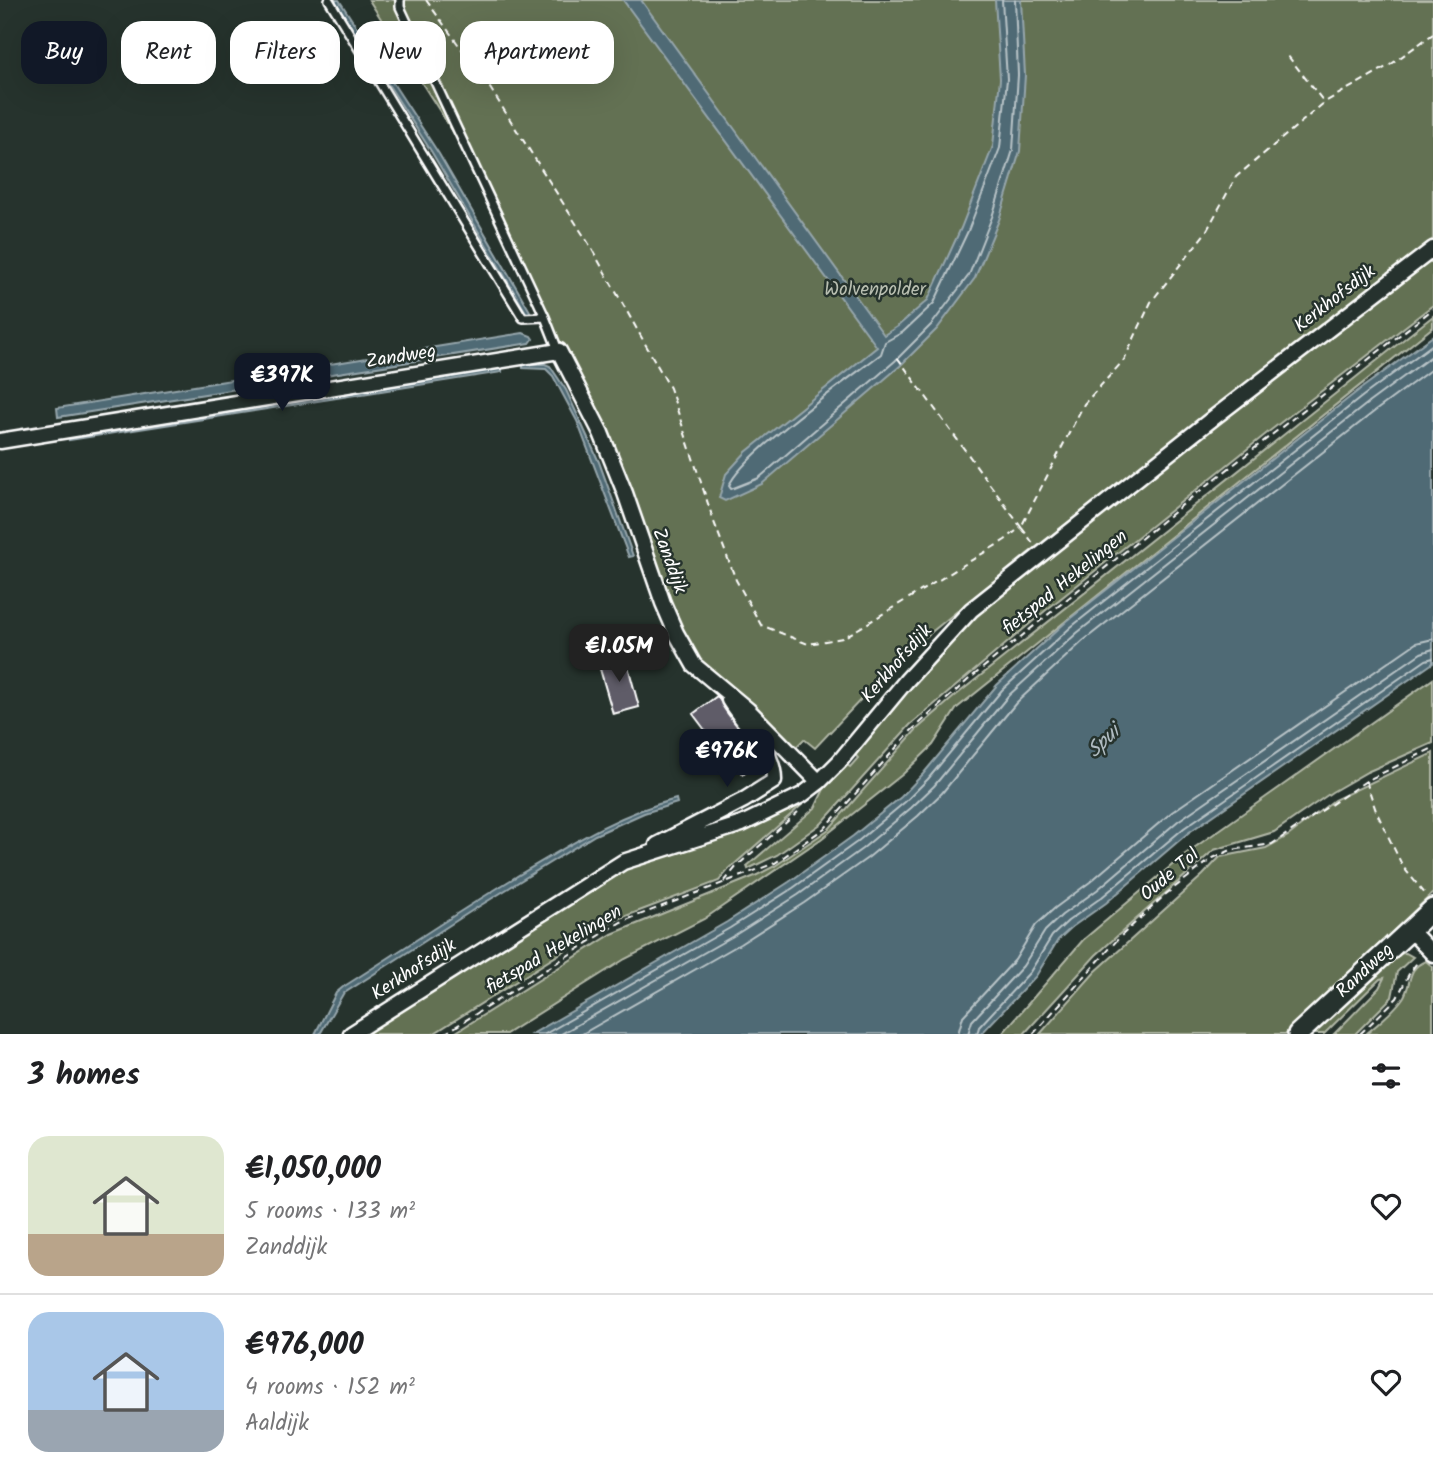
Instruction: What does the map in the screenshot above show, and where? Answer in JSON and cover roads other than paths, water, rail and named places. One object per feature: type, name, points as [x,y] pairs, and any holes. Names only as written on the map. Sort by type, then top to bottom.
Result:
[{"type":"street","name":"Kerkhofsdijk","points":[[351,1034],[623,862],[742,824],[802,795],[839,762],[906,681],[971,610],[1433,249]]},
{"type":"street","name":"Zandweg","points":[[0,441],[559,351]]},
{"type":"street","name":"Zanddijk","points":[[559,351],[601,433],[676,633],[694,665],[758,720],[819,782]]},
{"type":"street","points":[[623,862],[744,800],[774,781],[775,769],[769,758],[722,687]]},
{"type":"street","name":"Randweg","points":[[1298,1034],[1410,930],[1430,903]]},
{"type":"street","points":[[1410,930],[1431,952]]},
{"type":"lane","points":[[329,0],[523,318],[545,317]]},
{"type":"lane","points":[[400,0],[400,7],[559,351]]},
{"type":"water","points":[[334,0],[339,0],[354,23],[354,31]]},
{"type":"water","points":[[623,0],[641,0],[884,335],[928,300],[961,228],[993,146],[1000,79],[995,0],[1021,0],[1025,75],[1020,151],[999,220],[975,278],[937,329],[900,366],[762,484],[725,501],[719,498],[726,474],[746,452],[877,347]]},
{"type":"water","points":[[388,84],[394,84],[439,154],[531,313],[527,314],[431,151]]},
{"type":"water","points":[[523,333],[531,336],[533,339],[530,343],[58,417],[57,408]]},
{"type":"water","name":"Spui","points":[[1433,336],[1433,663],[1188,833],[1106,903],[1072,927],[1058,940],[1036,976],[981,1034],[532,1034],[727,922],[853,836],[901,797],[997,685],[1067,621],[1359,390]]},
{"type":"water","points":[[523,364],[550,366],[566,390],[599,462],[633,556],[629,557],[577,421],[553,376],[546,369],[523,368]]},
{"type":"water","points":[[502,368],[502,372],[69,440],[69,436]]},
{"type":"water","points":[[676,799],[677,803],[644,813],[595,835],[343,994],[320,1034],[315,1034],[336,993],[343,987],[492,891],[573,843],[632,814]]},
{"type":"park label","name":"Wolvenpolder","points":[[875,290]]}]
